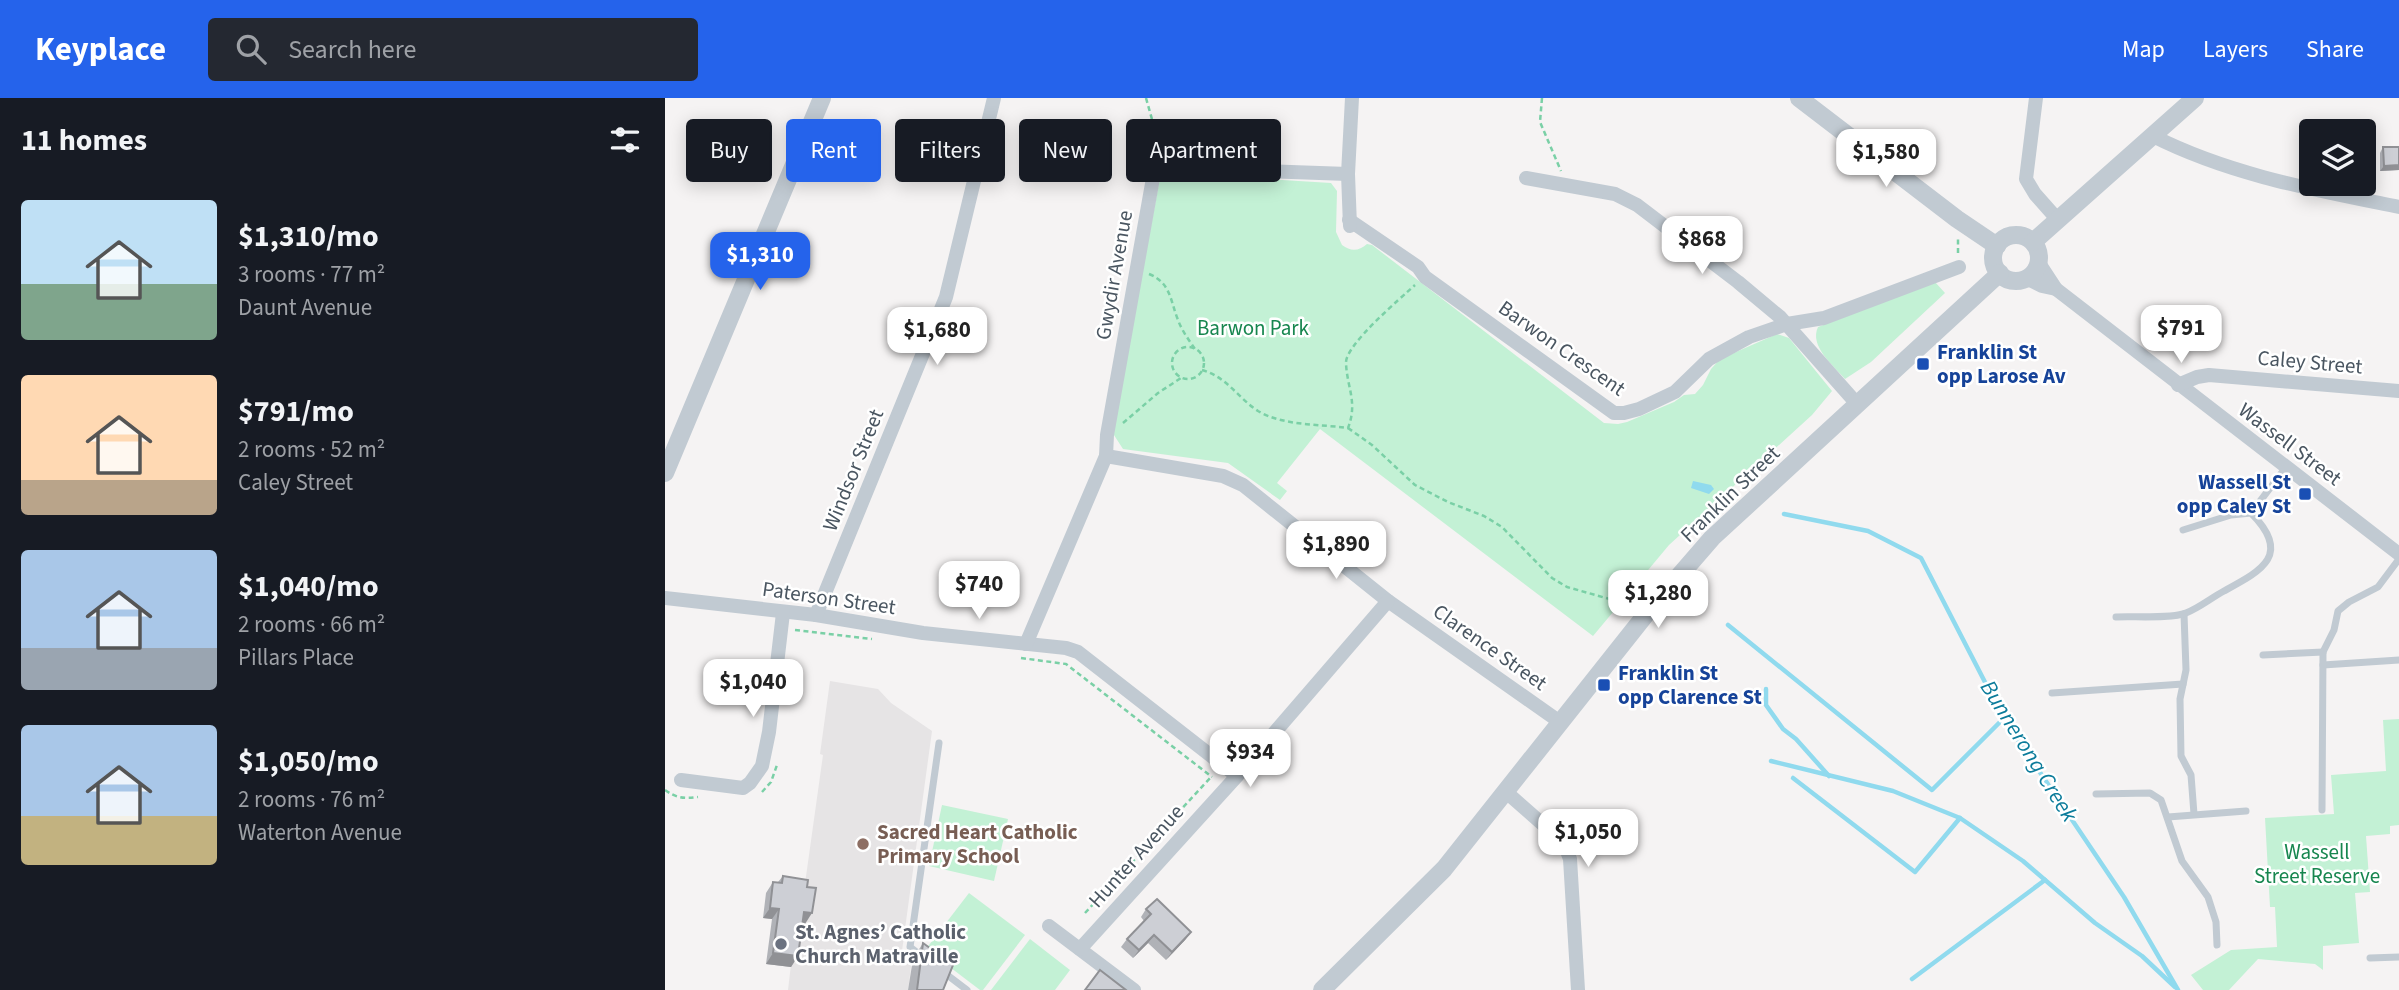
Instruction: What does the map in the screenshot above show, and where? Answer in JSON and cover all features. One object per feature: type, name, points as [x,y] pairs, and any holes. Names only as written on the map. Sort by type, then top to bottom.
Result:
[{"type":"street","points":[[667,462],[822,98]]},
{"type":"street","name":"Windsor Street","points":[[816,615],[946,298],[994,98]]},
{"type":"street","name":"Barwon Crescent","points":[[1352,98],[1348,174],[1350,226],[1418,267],[1425,277],[1614,413],[1639,409],[1675,392],[1709,359],[1749,337],[1787,324],[1823,318],[1959,267]]},
{"type":"street","points":[[1799,98],[1968,227],[1997,246]]},
{"type":"street","points":[[2036,98],[2026,179],[2035,194],[2058,220]]},
{"type":"street","points":[[2033,242],[2195,98]]},
{"type":"street","points":[[2153,136],[2234,170],[2297,187],[2399,207]]},
{"type":"street","points":[[1281,171],[1348,174]]},
{"type":"street","points":[[1526,178],[1615,194],[1637,205],[1738,282],[1787,324],[1858,405]]},
{"type":"street","name":"Gwydir Avenue","points":[[1026,644],[1106,456],[1108,428],[1152,182]]},
{"type":"street","points":[[2021,235],[2033,242],[2038,250],[2039,264],[2026,278],[2012,280],[2000,274],[1994,263],[1997,246],[2007,236],[2021,235]]},
{"type":"street","name":"Wassell Street","points":[[2039,264],[2056,289],[2399,554]]},
{"type":"street","name":"Franklin Street","points":[[1322,990],[1444,869],[1647,613],[1712,538],[2000,274]]},
{"type":"street","name":"Wassell Street","points":[[2026,278],[2056,289]]},
{"type":"street","name":"Caley Street","points":[[2178,385],[2209,375],[2399,391]]},
{"type":"street","name":"Clarence Street","points":[[1106,456],[1223,476],[1243,485],[1388,601],[1560,722]]},
{"type":"street","name":"Paterson Street","points":[[665,597],[1078,652],[1237,776]]},
{"type":"street","name":"Hunter Avenue","points":[[1080,949],[1237,776],[1388,601]]},
{"type":"street","points":[[681,780],[743,788],[762,766],[769,732],[783,612]]},
{"type":"street","points":[[1505,791],[1565,843],[1570,859],[1578,990]]},
{"type":"street","points":[[1049,926],[1134,990]]},
{"type":"lane","points":[[2183,530],[2231,515],[2251,513],[2286,467]]},
{"type":"lane","points":[[2116,617],[2184,614],[2262,569],[2270,554],[2269,537],[2251,513]]},
{"type":"lane","points":[[2322,810],[2323,652],[2334,631],[2338,611],[2378,587],[2399,559]]},
{"type":"lane","points":[[2184,614],[2186,670],[2180,699],[2181,756],[2191,775],[2194,814]]},
{"type":"lane","points":[[2263,655],[2323,652]]},
{"type":"lane","points":[[2323,665],[2399,660]]},
{"type":"lane","points":[[2052,693],[2183,684]]},
{"type":"lane","points":[[929,961],[910,947],[939,743]]},
{"type":"lane","points":[[2096,794],[2150,793],[2161,800],[2182,861],[2207,897],[2216,922],[2217,945]]},
{"type":"lane","points":[[2168,817],[2246,811]]},
{"type":"lane","points":[[2370,958],[2399,957]]},
{"type":"lane","points":[[938,968],[967,990]]},
{"type":"path","points":[[1146,98],[1152,119]]},
{"type":"path","points":[[1542,98],[1540,122],[1568,186]]},
{"type":"path","points":[[1959,267],[1957,241],[1968,227]]},
{"type":"path","points":[[1108,428],[1118,428],[1158,393],[1181,378],[1193,378],[1202,370],[1203,358],[1183,331],[1165,284],[1153,276],[1135,271]]},
{"type":"path","points":[[1348,428],[1353,416],[1353,404],[1346,355],[1375,321],[1425,277]]},
{"type":"path","points":[[1181,378],[1172,366],[1174,354],[1183,348],[1195,349]]},
{"type":"path","points":[[1202,370],[1226,381],[1249,404],[1268,415],[1348,428],[1375,447],[1415,485],[1502,527],[1552,578],[1567,587],[1613,600],[1622,606]]},
{"type":"path","name":"Paterson Street","points":[[795,630],[876,640]]},
{"type":"path","points":[[1010,657],[1066,664],[1212,776]]},
{"type":"path","name":"Hunter Avenue","points":[[1085,913],[1248,737]]},
{"type":"shaded area","name":"Sacred Heart Catholic Primary School","points":[[830,681],[878,689],[891,703],[932,731],[902,951],[912,959],[908,990],[788,990],[796,922],[803,898],[823,755],[820,754]]},
{"type":"green space","name":"Barwon Park","points":[[1281,180],[1331,183],[1337,191],[1336,232],[1342,245],[1355,250],[1367,244],[1372,245],[1604,423],[1627,422],[1684,395],[1695,394],[1720,359],[1777,334],[1789,338],[1832,391],[1812,415],[1669,545],[1593,636],[1320,429],[1277,483],[1287,491],[1280,500],[1228,463],[1123,449],[1112,432],[1159,182],[1281,182]]},
{"type":"green space","points":[[1935,282],[1945,293],[1871,362],[1845,379],[1819,348],[1816,334],[1818,327]]},
{"type":"green space","name":"Wassell Street Reserve","points":[[2399,719],[2399,825],[2390,826],[2390,834],[2366,836],[2370,892],[2355,893],[2359,943],[2323,946],[2323,970],[2315,964],[2258,959],[2229,990],[2203,990],[2191,975],[2231,950],[2277,947],[2275,907],[2270,907],[2265,818],[2334,814],[2331,775],[2386,771],[2383,720]]},
{"type":"green space","points":[[942,805],[1008,819],[994,881],[929,866]]},
{"type":"green space","points":[[969,893],[1025,935],[983,990],[926,949]]},
{"type":"green space","points":[[1030,939],[1070,970],[1055,990],[991,990]]},
{"type":"water","points":[[1693,481],[1711,485],[1714,489],[1709,494],[1691,488]]},
{"type":"building","points":[[2383,147],[2399,147],[2399,165],[2384,166]]},
{"type":"building","name":"St. Agnes’ Catholic Church Matraville","points":[[783,876],[808,880],[807,887],[816,888],[812,913],[804,912],[798,956],[773,953],[779,909],[770,908],[773,882],[782,883]]},
{"type":"building","points":[[1157,899],[1191,932],[1172,952],[1154,935],[1139,950],[1127,939],[1151,914],[1146,909]]},
{"type":"building","points":[[923,943],[953,965],[943,990],[917,990]]},
{"type":"building","points":[[1100,970],[1126,990],[1085,990]]},
{"type":"waterway","name":"Bunnerong Creek","points":[[1784,514],[1868,531],[1921,558],[2004,719],[2124,897],[2178,990]]},
{"type":"waterway","points":[[1728,625],[1932,790],[2003,719]]},
{"type":"waterway","points":[[1766,689],[1766,705],[1783,729],[1796,739],[1829,776]]},
{"type":"waterway","points":[[1771,761],[1893,791],[1960,818],[2023,861],[2095,923],[2142,956],[2175,987]]},
{"type":"waterway","points":[[1793,778],[1915,872],[1960,818]]},
{"type":"waterway","points":[[1912,979],[2045,880]]},
{"type":"place","name":"Franklin St opp Larose Av","points":[[1923,364]]},
{"type":"place","name":"Wassell St opp Caley St","points":[[2305,494]]},
{"type":"place","name":"Franklin St opp Clarence St","points":[[1604,685]]},
{"type":"place","name":"Sacred Heart Catholic Primary School","points":[[863,844]]},
{"type":"place","name":"St. Agnes’ Catholic Church Matraville","points":[[781,944]]}]
